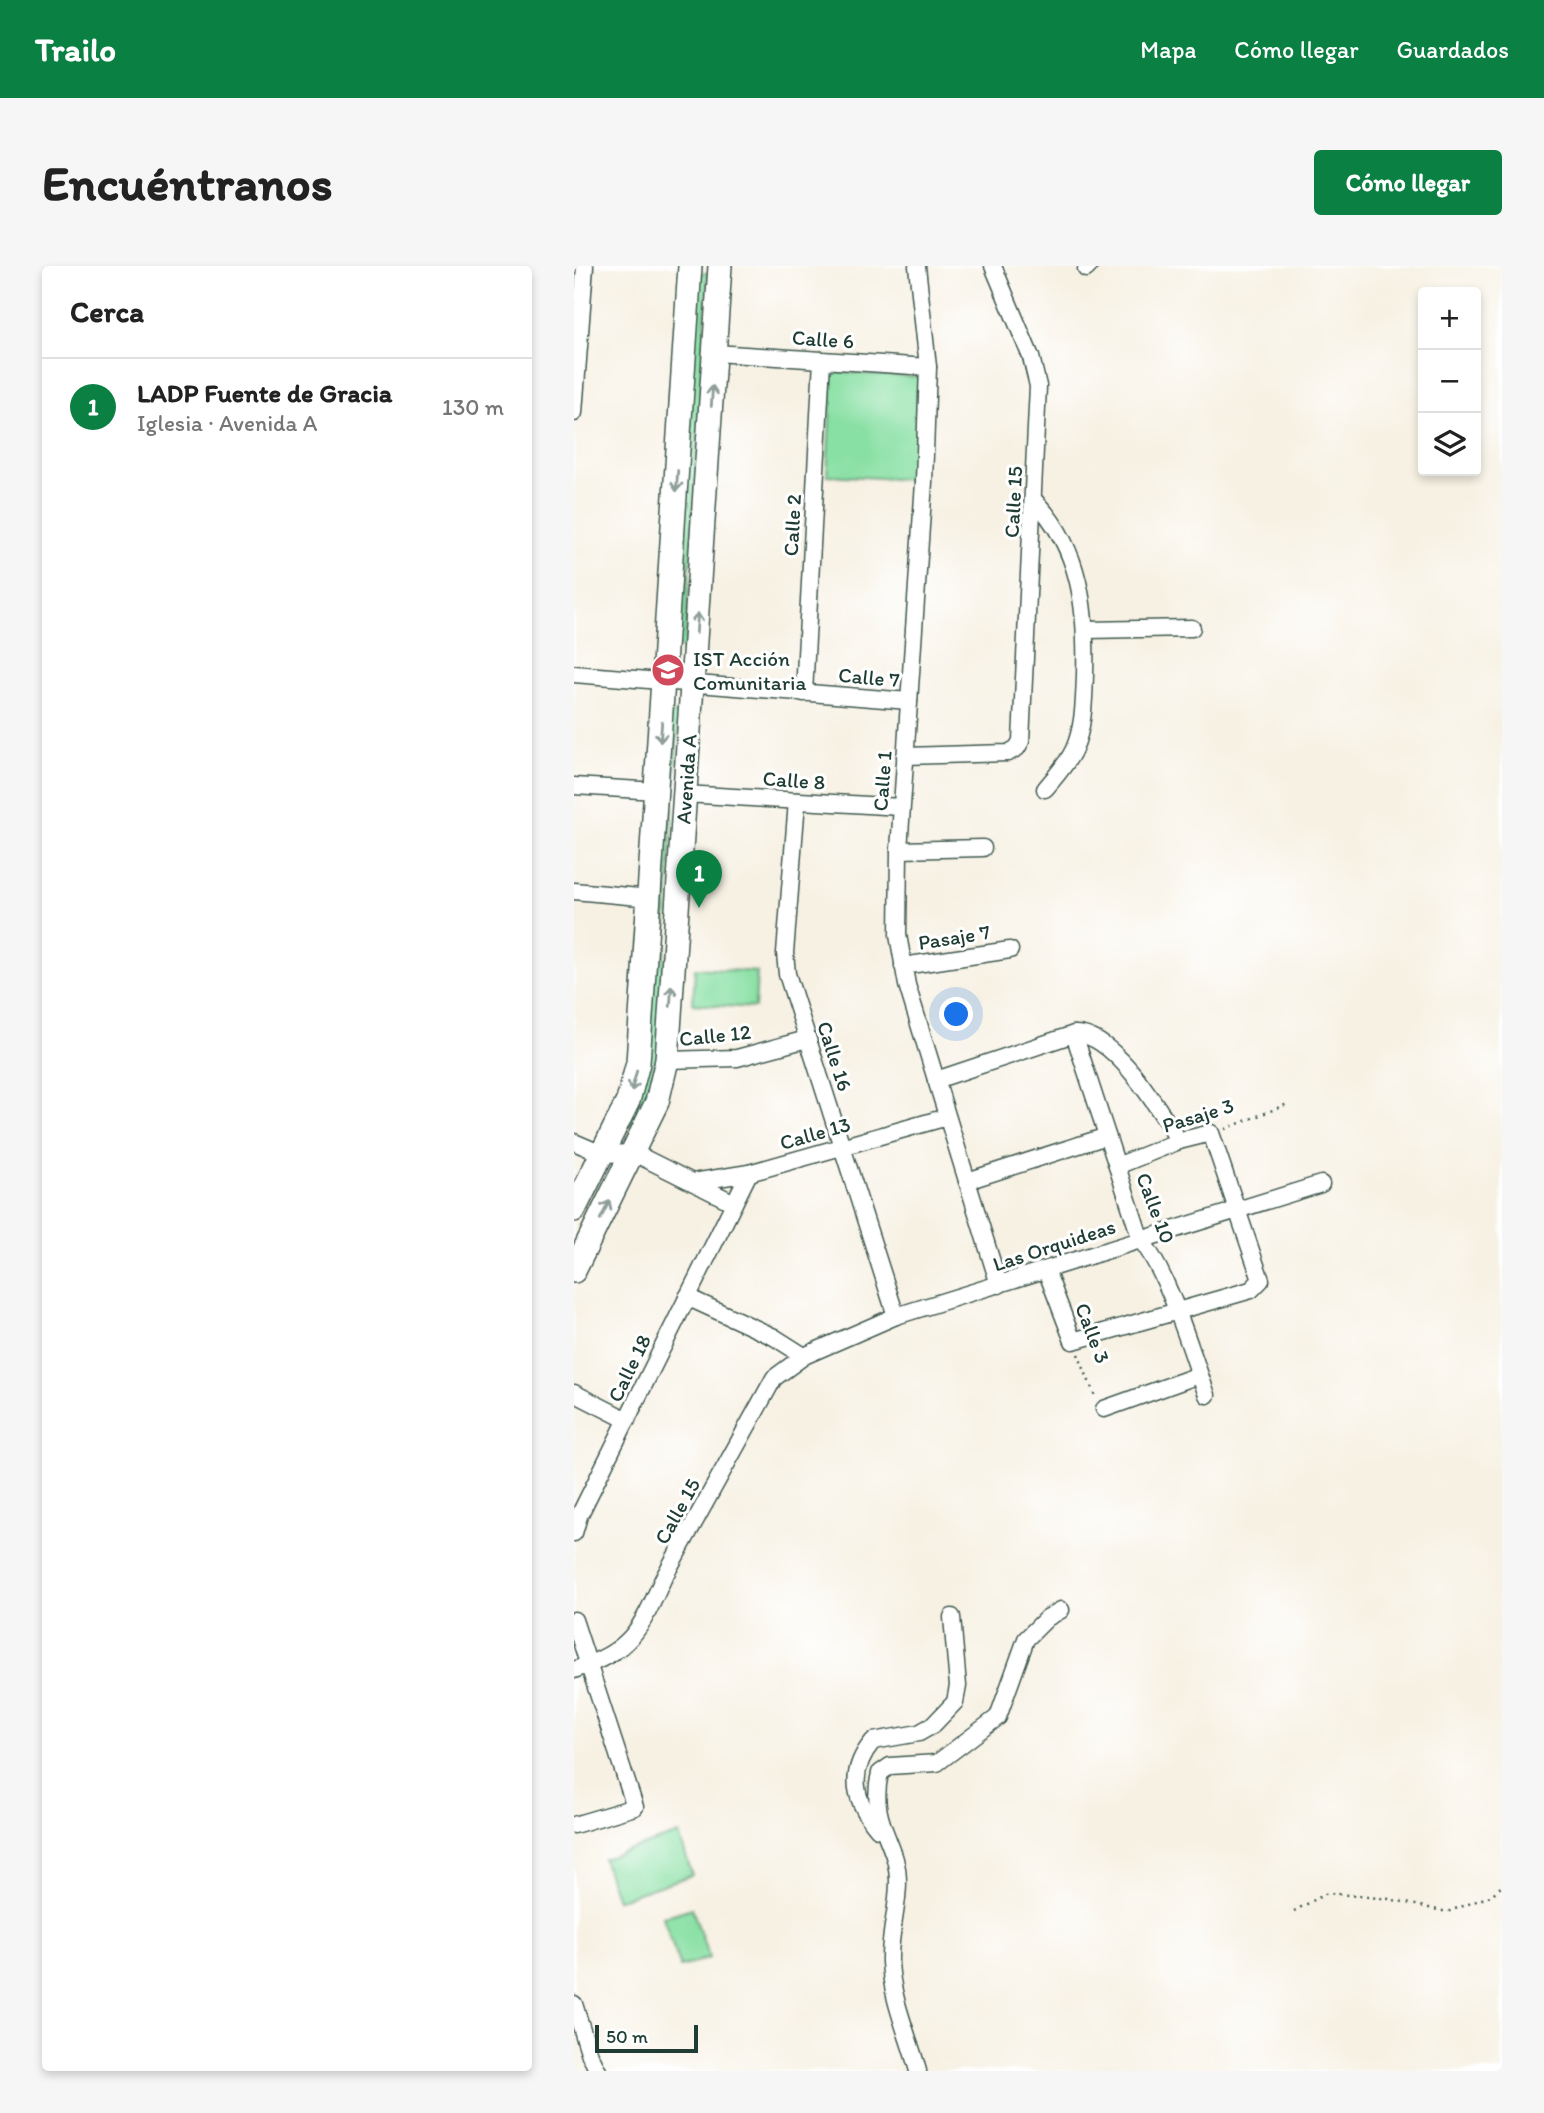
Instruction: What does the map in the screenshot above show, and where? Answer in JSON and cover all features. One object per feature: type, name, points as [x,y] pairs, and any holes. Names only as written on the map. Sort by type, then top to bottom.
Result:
[{"type":"main road","name":"Avenida A","points":[[574,1210],[635,1081],[665,680],[691,266]]},
{"type":"main road","name":"Avenida A","points":[[574,1271],[657,1102],[667,1060],[720,266]]},
{"type":"street","points":[[574,413],[577,335],[585,266]]},
{"type":"street","name":"Calle 1","points":[[917,266],[928,368],[924,482],[901,807],[898,934],[903,966],[999,1285]]},
{"type":"street","name":"Calle 15","points":[[905,756],[1008,753],[1017,748],[1021,741],[1038,386],[1031,357],[993,266]]},
{"type":"street","name":"Calle 6","points":[[715,353],[928,368]]},
{"type":"street","name":"Calle 2","points":[[803,692],[822,360]]},
{"type":"street","points":[[1034,500],[1049,515],[1064,539],[1081,591],[1087,630],[1081,727],[1073,752],[1045,789]]},
{"type":"street","points":[[1087,630],[1192,628]]},
{"type":"street","name":"Calle 7","points":[[574,674],[908,701]]},
{"type":"street","points":[[574,786],[657,791]]},
{"type":"street","name":"Calle 8","points":[[685,794],[901,807]]},
{"type":"street","name":"Calle 16","points":[[797,801],[785,953],[786,974],[895,1317]]},
{"type":"street","points":[[899,849],[984,848]]},
{"type":"street","points":[[574,891],[650,898]]},
{"type":"street","name":"Pasaje 7","points":[[903,966],[1010,950]]},
{"type":"street","points":[[936,1080],[1074,1034],[1085,1033],[1096,1038],[1112,1052],[1146,1090],[1179,1141]]},
{"type":"street","name":"Calle 10","points":[[1074,1034],[1141,1240],[1149,1251],[1175,1311],[1207,1395]]},
{"type":"street","name":"Calle 12","points":[[667,1060],[737,1058],[807,1039]]},
{"type":"street","name":"Calle 13","points":[[693,1182],[749,1173],[947,1117]]},
{"type":"street","points":[[1073,1341],[1251,1290],[1261,1280],[1211,1133]]},
{"type":"street","name":"Pasaje 3","points":[[1117,1166],[1179,1141],[1211,1133]]},
{"type":"street","points":[[967,1181],[1107,1136]]},
{"type":"street","points":[[574,1142],[602,1154],[634,1153],[734,1203]]},
{"type":"street","name":"Calle 18","points":[[574,1533],[749,1173]]},
{"type":"street","name":"Las Orquideas","points":[[804,1356],[895,1317],[1321,1184]]},
{"type":"street","name":"Calle 3","points":[[1046,1270],[1073,1341]]},
{"type":"street","points":[[687,1297],[775,1337],[804,1356]]},
{"type":"street","name":"Calle 15","points":[[574,1670],[612,1656],[629,1642],[648,1614],[663,1580],[774,1378],[804,1356]]},
{"type":"street","points":[[1104,1409],[1199,1375]]},
{"type":"street","points":[[574,1393],[627,1420]]},
{"type":"street","points":[[918,2071],[895,2000],[890,1964],[891,1927],[899,1881],[877,1816],[880,1773],[890,1766],[937,1763],[998,1717],[1005,1705],[1026,1639],[1034,1629],[1061,1611]]},
{"type":"street","points":[[885,1836],[869,1819],[858,1794],[856,1771],[862,1755],[873,1741],[919,1733],[933,1725],[955,1702],[958,1686],[952,1617]]},
{"type":"street","points":[[574,1620],[635,1807],[574,1825]]},
{"type":"street","points":[[574,2004],[590,2055],[598,2071]]},
{"type":"path","name":"Pasaje 3","points":[[1211,1133],[1246,1123],[1290,1103]]},
{"type":"path","name":"Calle 3","points":[[1073,1341],[1092,1391],[1104,1409]]},
{"type":"path","points":[[1294,1911],[1327,1892],[1389,1899],[1447,1912],[1490,1896],[1502,1886]]},
{"type":"green space","points":[[694,273],[708,273],[685,648],[672,647]]},
{"type":"green space","points":[[832,372],[919,377],[914,480],[827,475]]},
{"type":"green space","points":[[666,713],[679,714],[659,1047],[651,1085],[634,1125],[624,1121]]},
{"type":"green space","points":[[695,968],[757,972],[755,1008],[693,1004]]},
{"type":"green space","points":[[679,1834],[692,1875],[617,1900],[603,1859]]},
{"type":"green space","points":[[692,1908],[709,1958],[680,1967],[663,1917]]},
{"type":"place","name":"IST Acción Comunitaria","points":[[668,670]]},
{"type":"place","name":"LADP Fuente de Gracia","points":[[699,908]]}]
